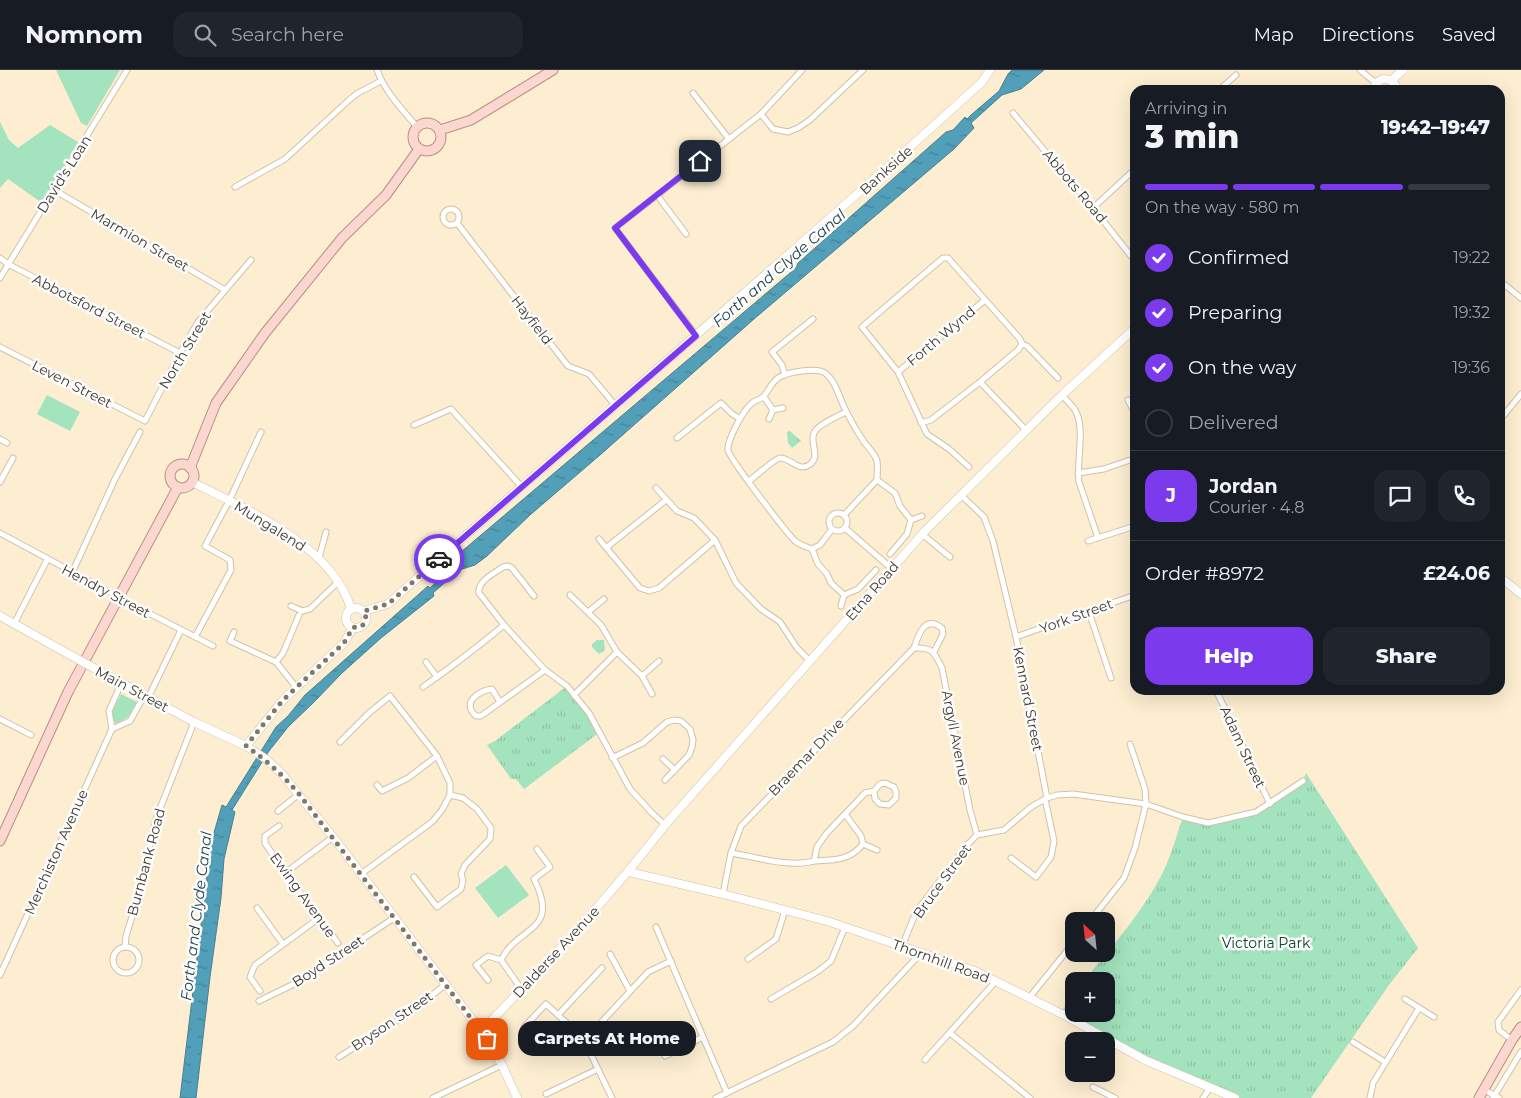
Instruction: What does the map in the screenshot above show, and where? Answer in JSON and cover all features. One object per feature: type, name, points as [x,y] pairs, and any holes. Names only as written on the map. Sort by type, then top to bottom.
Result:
[{"type":"main road","points":[[440,130],[471,120],[553,70]]},
{"type":"main road","points":[[421,124],[432,124],[440,130],[441,141],[434,149],[430,151],[419,149],[413,139],[417,127],[421,124]]},
{"type":"main road","points":[[190,468],[216,404],[265,333],[342,238],[386,195],[419,149]]},
{"type":"main road","points":[[182,464],[190,468],[193,474],[192,482],[186,487],[178,487],[171,482],[170,478],[174,467],[182,464]]},
{"type":"main road","points":[[0,841],[68,692],[178,487]]},
{"type":"main road","points":[[1481,1094],[1521,1027]]},
{"type":"street","name":"David's Loan","points":[[0,278],[127,70]]},
{"type":"street","points":[[378,70],[381,81],[390,96],[417,127]]},
{"type":"street","points":[[696,336],[615,228],[761,114],[802,70]]},
{"type":"street","points":[[761,114],[773,128],[788,132],[798,128],[810,120],[863,70]]},
{"type":"street","name":"Bankside","points":[[364,611],[388,604],[521,486],[862,192],[982,82],[990,70]]},
{"type":"street","points":[[1360,70],[1373,85]]},
{"type":"street","points":[[1392,81],[1403,70]]},
{"type":"street","points":[[1225,85],[1236,75]]},
{"type":"street","points":[[1377,85],[1383,79],[1392,81],[1395,85]]},
{"type":"street","points":[[235,187],[285,159],[349,100],[381,81]]},
{"type":"street","points":[[693,93],[729,138]]},
{"type":"street","name":"Abbots Road","points":[[1013,112],[1130,255]]},
{"type":"street","points":[[1093,208],[1130,174]]},
{"type":"street","name":"Marmion Street","points":[[54,190],[225,290]]},
{"type":"street","points":[[657,195],[686,234]]},
{"type":"street","name":"Hayfield","points":[[456,223],[568,366],[590,374],[615,405]]},
{"type":"street","name":"Abbotsford Street","points":[[0,258],[8,264],[180,353]]},
{"type":"street","name":"Forth Wynd","points":[[984,300],[898,372],[862,327],[943,258],[948,258],[1020,339],[1022,344],[1027,346],[1058,378]]},
{"type":"street","name":"North Street","points":[[145,421],[198,322],[251,260]]},
{"type":"street","points":[[1505,285],[1521,298]]},
{"type":"street","points":[[785,375],[782,365],[772,352],[813,319]]},
{"type":"street","name":"Etna Road","points":[[629,872],[665,825],[922,534],[960,494],[1062,395],[1130,333]]},
{"type":"street","points":[[921,423],[931,420],[980,382],[1018,350],[1022,344]]},
{"type":"street","name":"Leven Street","points":[[0,347],[145,421]]},
{"type":"street","points":[[832,529],[820,545],[812,549],[802,546],[761,499],[730,458],[729,444],[740,419],[752,402],[764,397],[776,380],[785,375],[807,370],[818,370],[825,373],[832,381],[846,412],[877,461],[877,480],[844,515]]},
{"type":"street","points":[[898,372],[927,434],[949,449],[969,467]]},
{"type":"street","points":[[980,382],[1026,430]]},
{"type":"street","points":[[1505,414],[1521,394]]},
{"type":"street","points":[[1062,395],[1075,410],[1080,425],[1079,482],[1098,538]]},
{"type":"street","points":[[764,397],[773,410]]},
{"type":"street","points":[[1128,400],[1130,404]]},
{"type":"street","points":[[677,438],[721,402],[731,413],[740,419]]},
{"type":"street","points":[[773,410],[784,408]]},
{"type":"street","points":[[414,425],[451,409],[521,486]]},
{"type":"street","points":[[769,419],[773,410]]},
{"type":"street","points":[[749,481],[776,459],[784,459],[797,466],[808,465],[814,460],[816,454],[813,443],[814,432],[819,427],[846,412]]},
{"type":"street","points":[[72,573],[115,479],[140,432]]},
{"type":"street","points":[[195,637],[231,570],[230,560],[205,546],[229,501],[261,432]]},
{"type":"street","points":[[0,439],[7,443]]},
{"type":"street","points":[[0,482],[13,458]]},
{"type":"street","points":[[1078,472],[1104,469],[1130,460]]},
{"type":"street","points":[[877,480],[896,493],[900,506],[911,520]]},
{"type":"street","name":"Mungalend","points":[[192,482],[270,523],[297,540],[319,558],[338,582],[347,596],[350,609]]},
{"type":"street","points":[[656,488],[677,511],[694,518],[715,540],[736,583],[761,609],[780,622],[797,648],[810,661]]},
{"type":"street","name":"Kennard Street","points":[[960,494],[984,517],[989,529],[1016,638],[1054,841],[1051,856],[1036,877],[1011,858]]},
{"type":"street","points":[[606,547],[666,500]]},
{"type":"street","points":[[838,514],[844,515],[847,522],[845,528],[839,531],[832,529],[829,523],[831,517],[838,514]]},
{"type":"street","points":[[911,520],[922,516]]},
{"type":"street","points":[[890,554],[907,534],[911,520]]},
{"type":"street","points":[[845,528],[891,568]]},
{"type":"street","points":[[1088,542],[1130,528]]},
{"type":"street","points":[[319,558],[326,532]]},
{"type":"street","name":"Hendry Street","points":[[0,533],[130,604],[214,646]]},
{"type":"street","points":[[922,534],[950,558]]},
{"type":"street","points":[[599,539],[640,588],[649,591],[659,588],[715,540]]},
{"type":"street","points":[[812,549],[818,564],[827,574],[831,583],[844,595]]},
{"type":"street","points":[[14,624],[47,560]]},
{"type":"street","points":[[534,596],[512,568],[508,566],[503,567],[480,584],[478,589],[479,593],[504,625],[545,670],[567,686],[589,713],[630,789],[665,825]]},
{"type":"street","points":[[844,595],[858,589],[876,570]]},
{"type":"street","points":[[1505,581],[1521,594]]},
{"type":"street","points":[[291,606],[302,611],[310,609],[338,582]]},
{"type":"street","points":[[570,595],[601,625],[617,652],[642,676],[652,694]]},
{"type":"street","points":[[841,606],[844,595]]},
{"type":"street","name":"York Street","points":[[1016,638],[1130,597]]},
{"type":"street","points":[[588,612],[604,599]]},
{"type":"street","points":[[357,608],[364,611],[365,623],[360,627],[353,627],[347,623],[347,613],[350,609],[357,608]]},
{"type":"street","points":[[1089,612],[1111,678]]},
{"type":"street","points":[[276,662],[283,653],[299,615]]},
{"type":"street","name":"Main Street","points":[[0,616],[121,684],[194,722],[246,746],[266,759],[282,774],[333,837],[481,1031],[502,1064],[517,1098]]},
{"type":"street","name":"Braemar Drive","points":[[723,894],[731,853],[741,826],[750,814],[914,648],[920,632],[928,624],[936,623],[942,628],[943,634],[934,652]]},
{"type":"street","points":[[423,687],[456,664],[504,625]]},
{"type":"street","points":[[246,746],[283,700],[336,652],[344,643],[353,627]]},
{"type":"street","points":[[112,729],[130,721],[146,697],[181,630]]},
{"type":"street","points":[[234,632],[230,641],[276,662],[296,687]]},
{"type":"street","points":[[914,648],[926,648],[934,652]]},
{"type":"street","points":[[574,695],[617,652]]},
{"type":"street","name":"Argyll Avenue","points":[[934,652],[942,668],[970,810],[977,835]]},
{"type":"street","points":[[642,676],[659,661]]},
{"type":"street","points":[[426,662],[436,677]]},
{"type":"street","points":[[500,702],[492,690],[484,690],[472,699],[469,704],[476,716],[481,716],[545,670]]},
{"type":"street","name":"Merchiston Avenue","points":[[0,975],[112,729],[109,711],[121,684]]},
{"type":"street","points":[[362,874],[432,822],[442,810],[450,795],[450,783],[437,756],[390,696],[388,689]]},
{"type":"street","name":"Adam Street","points":[[1218,695],[1270,804]]},
{"type":"street","points":[[340,742],[369,713],[390,696]]},
{"type":"street","points":[[0,719],[31,735]]},
{"type":"street","points":[[612,758],[643,743],[667,722],[681,721],[690,728],[693,740],[692,747],[689,755],[665,780]]},
{"type":"street","name":"Burnbank Road","points":[[125,947],[126,936],[135,907],[156,818],[194,722]]},
{"type":"street","points":[[1097,912],[1124,878],[1135,848],[1146,804],[1145,789],[1130,744]]},
{"type":"street","points":[[377,785],[382,791],[408,778],[437,756]]},
{"type":"street","points":[[663,759],[675,770]]},
{"type":"street","points":[[1046,798],[1073,794],[1146,804],[1183,817],[1208,823],[1256,812],[1303,781]]},
{"type":"street","points":[[814,861],[818,847],[826,834],[865,793],[874,791],[880,784],[890,784],[896,792],[896,798],[889,805],[880,804],[875,799],[874,791]]},
{"type":"street","points":[[278,811],[299,794]]},
{"type":"street","points":[[414,878],[437,907],[462,889],[463,880],[460,874],[465,865],[490,839],[491,828],[477,809],[463,798],[450,795]]},
{"type":"street","name":"Bruce Street","points":[[902,946],[916,912],[967,845],[977,835],[1004,830],[1031,807],[1046,798]]},
{"type":"street","points":[[846,814],[861,836],[863,844]]},
{"type":"street","name":"Ewing Avenue","points":[[279,826],[264,836],[265,843],[285,873],[338,943]]},
{"type":"street","points":[[285,873],[333,837]]},
{"type":"street","points":[[731,853],[787,863],[804,864],[814,861],[838,860],[856,853],[863,844]]},
{"type":"street","points":[[863,844],[877,850]]},
{"type":"street","points":[[501,960],[504,953],[534,927],[542,912],[543,902],[534,878],[550,868],[537,850]]},
{"type":"street","name":"Thornhill Road","points":[[629,872],[786,910],[845,927],[975,971],[1030,998],[1145,1060],[1235,1098]]},
{"type":"street","name":"Dalderse Avenue","points":[[481,1031],[522,990],[629,872]]},
{"type":"street","points":[[258,908],[284,944]]},
{"type":"street","points":[[748,959],[776,939],[786,910]]},
{"type":"street","points":[[260,991],[250,977],[254,966],[319,918]]},
{"type":"street","name":"Boyd Street","points":[[259,1001],[294,984],[394,918]]},
{"type":"street","points":[[656,927],[727,1093]]},
{"type":"street","points":[[770,999],[831,961],[845,927]]},
{"type":"street","points":[[125,947],[134,949],[140,960],[135,970],[127,973],[118,970],[113,960],[116,952],[125,947]]},
{"type":"street","points":[[716,1098],[833,1042],[853,1026],[921,953]]},
{"type":"street","points":[[1030,998],[1065,953]]},
{"type":"street","points":[[610,954],[630,991]]},
{"type":"street","points":[[488,980],[476,965],[488,956],[501,960],[522,990]]},
{"type":"street","points":[[583,1038],[596,1028],[648,972],[671,961]]},
{"type":"street","points":[[558,1015],[602,968]]},
{"type":"street","points":[[925,1060],[996,981]]},
{"type":"street","name":"Bryson Street","points":[[339,1057],[408,1014],[445,985]]},
{"type":"street","points":[[1512,1040],[1499,1030],[1498,1022],[1521,990]]},
{"type":"street","points":[[1405,999],[1434,1017]]},
{"type":"street","points":[[524,1027],[546,1004],[583,1038],[612,1098]]},
{"type":"street","points":[[1370,1098],[1373,1083],[1419,1008]]},
{"type":"street","points":[[950,1033],[1030,1098]]},
{"type":"street","points":[[666,1056],[703,1037]]},
{"type":"street","points":[[1353,1042],[1385,1062]]},
{"type":"street","points":[[1481,1094],[1496,1097],[1521,1052]]},
{"type":"street","points":[[434,1098],[502,1064]]},
{"type":"street","points":[[546,1094],[598,1069]]},
{"type":"street","points":[[1093,1087],[1115,1098]]},
{"type":"street","points":[[1204,1098],[1210,1088]]},
{"type":"green space","points":[[56,70],[120,70],[87,126],[81,123]]},
{"type":"green space","points":[[0,122],[9,140],[18,148],[50,125],[78,142],[42,203],[8,179],[0,188]]},
{"type":"green space","points":[[47,395],[80,412],[70,431],[37,414]]},
{"type":"green space","points":[[790,431],[801,441],[792,448],[788,443],[787,432]]},
{"type":"green space","points":[[597,640],[604,640],[605,650],[599,654],[592,647],[592,644]]},
{"type":"green space","points":[[567,686],[600,732],[524,789],[516,779],[511,779],[487,745],[495,741]]},
{"type":"green space","points":[[121,694],[137,702],[129,716],[117,724],[113,720],[113,710]]},
{"type":"green space","name":"Victoria Park","points":[[1306,773],[1418,948],[1389,985],[1311,1098],[1235,1098],[1191,1079],[1115,1041],[1115,1032],[1098,1032],[1078,1022],[1115,1022],[1115,972],[1091,972],[1099,962],[1115,962],[1115,943],[1157,883],[1168,862],[1183,817],[1209,823],[1256,812],[1303,781]]},
{"type":"green space","points":[[506,865],[529,895],[498,918],[475,888]]},
{"type":"green space","name":"Victoria Park","points":[[1065,1007],[1065,1016],[1060,1013]]},
{"type":"water","points":[[1012,70],[1044,70],[1021,89],[1002,95],[971,123],[974,128],[954,149],[754,319],[530,515],[487,556],[475,565],[459,570],[433,593],[434,596],[381,638],[342,673],[288,727],[269,751],[232,810],[235,812],[224,859],[221,898],[196,1098],[180,1098],[211,843],[222,805],[226,807],[276,727],[288,716],[305,695],[428,586],[430,588],[454,566],[461,552],[796,268],[798,263],[946,132],[953,130],[965,117],[967,119],[999,91]]},
{"type":"way so far","points":[[439,559],[388,604],[364,611],[366,614],[365,623],[360,627],[353,627],[344,643],[336,652],[283,700],[246,746],[266,759],[299,794],[487,1039]]},
{"type":"place","name":"Carpets At Home","points":[[487,1039]]},
{"type":"route","points":[[439,559],[696,336],[615,228],[700,161]]},
{"type":"water label","name":"Forth and Clyde Canal","points":[[779,268]]},
{"type":"water label","name":"Forth and Clyde Canal","points":[[196,916]]}]
